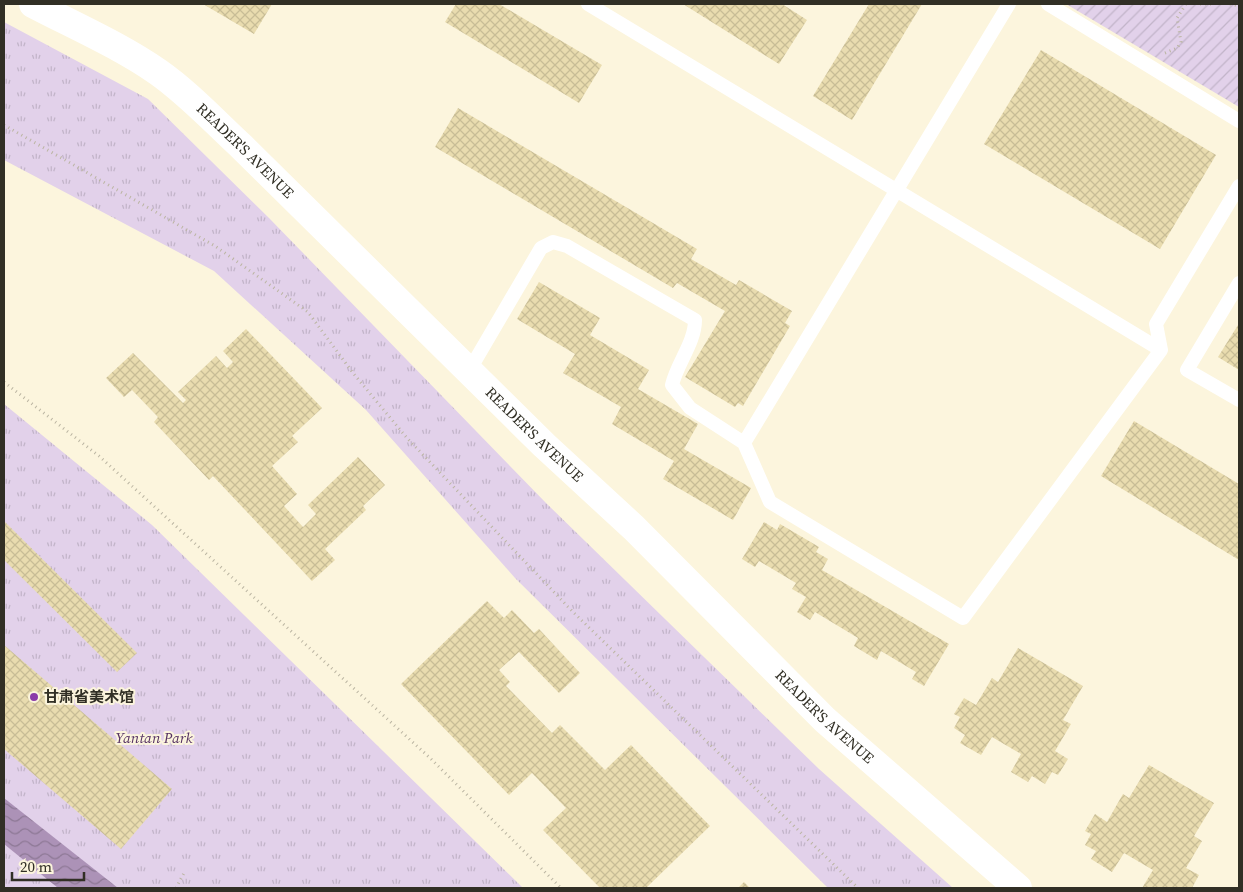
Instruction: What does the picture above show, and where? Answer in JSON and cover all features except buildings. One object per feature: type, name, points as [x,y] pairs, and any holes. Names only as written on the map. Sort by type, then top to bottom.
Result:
[{"type":"main road","name":"READER'S AVENUE","points":[[33,4],[125,52],[165,78],[241,146],[544,446],[634,528],[825,720],[1018,888]]},
{"type":"lane","points":[[588,4],[1161,350]]},
{"type":"lane","points":[[744,443],[1009,4]]},
{"type":"lane","points":[[1048,4],[1239,121]]},
{"type":"lane","points":[[469,371],[541,248],[553,242],[567,246],[695,320],[695,332],[675,370],[672,385],[690,408],[744,443],[770,502],[963,618],[1161,350],[1156,324],[1239,186]]},
{"type":"lane","points":[[1239,282],[1187,370],[1239,400]]},
{"type":"path","points":[[1145,63],[1177,48],[1181,42],[1177,18],[1186,4]]},
{"type":"path","points":[[1200,4],[1211,4]]},
{"type":"path","points":[[1230,4],[1239,6]]},
{"type":"path","points":[[4,125],[215,246],[308,312],[353,373],[407,438],[573,612],[858,888]]},
{"type":"path","points":[[4,382],[99,456],[429,757],[561,888]]},
{"type":"path","points":[[176,888],[184,873]]},
{"type":"green space","points":[[1066,4],[1239,4],[1239,107]]},
{"type":"green space","points":[[4,22],[148,99],[269,218],[546,503],[819,769],[953,888],[828,888],[515,578],[366,410],[214,271],[4,160]]},
{"type":"green space","name":"Yantan Park","points":[[4,404],[152,525],[523,888],[4,888]]},
{"type":"water","points":[[4,798],[118,888],[58,888],[4,844]]},
{"type":"place","name":"甘肃省美术馆","points":[[34,697]]}]
